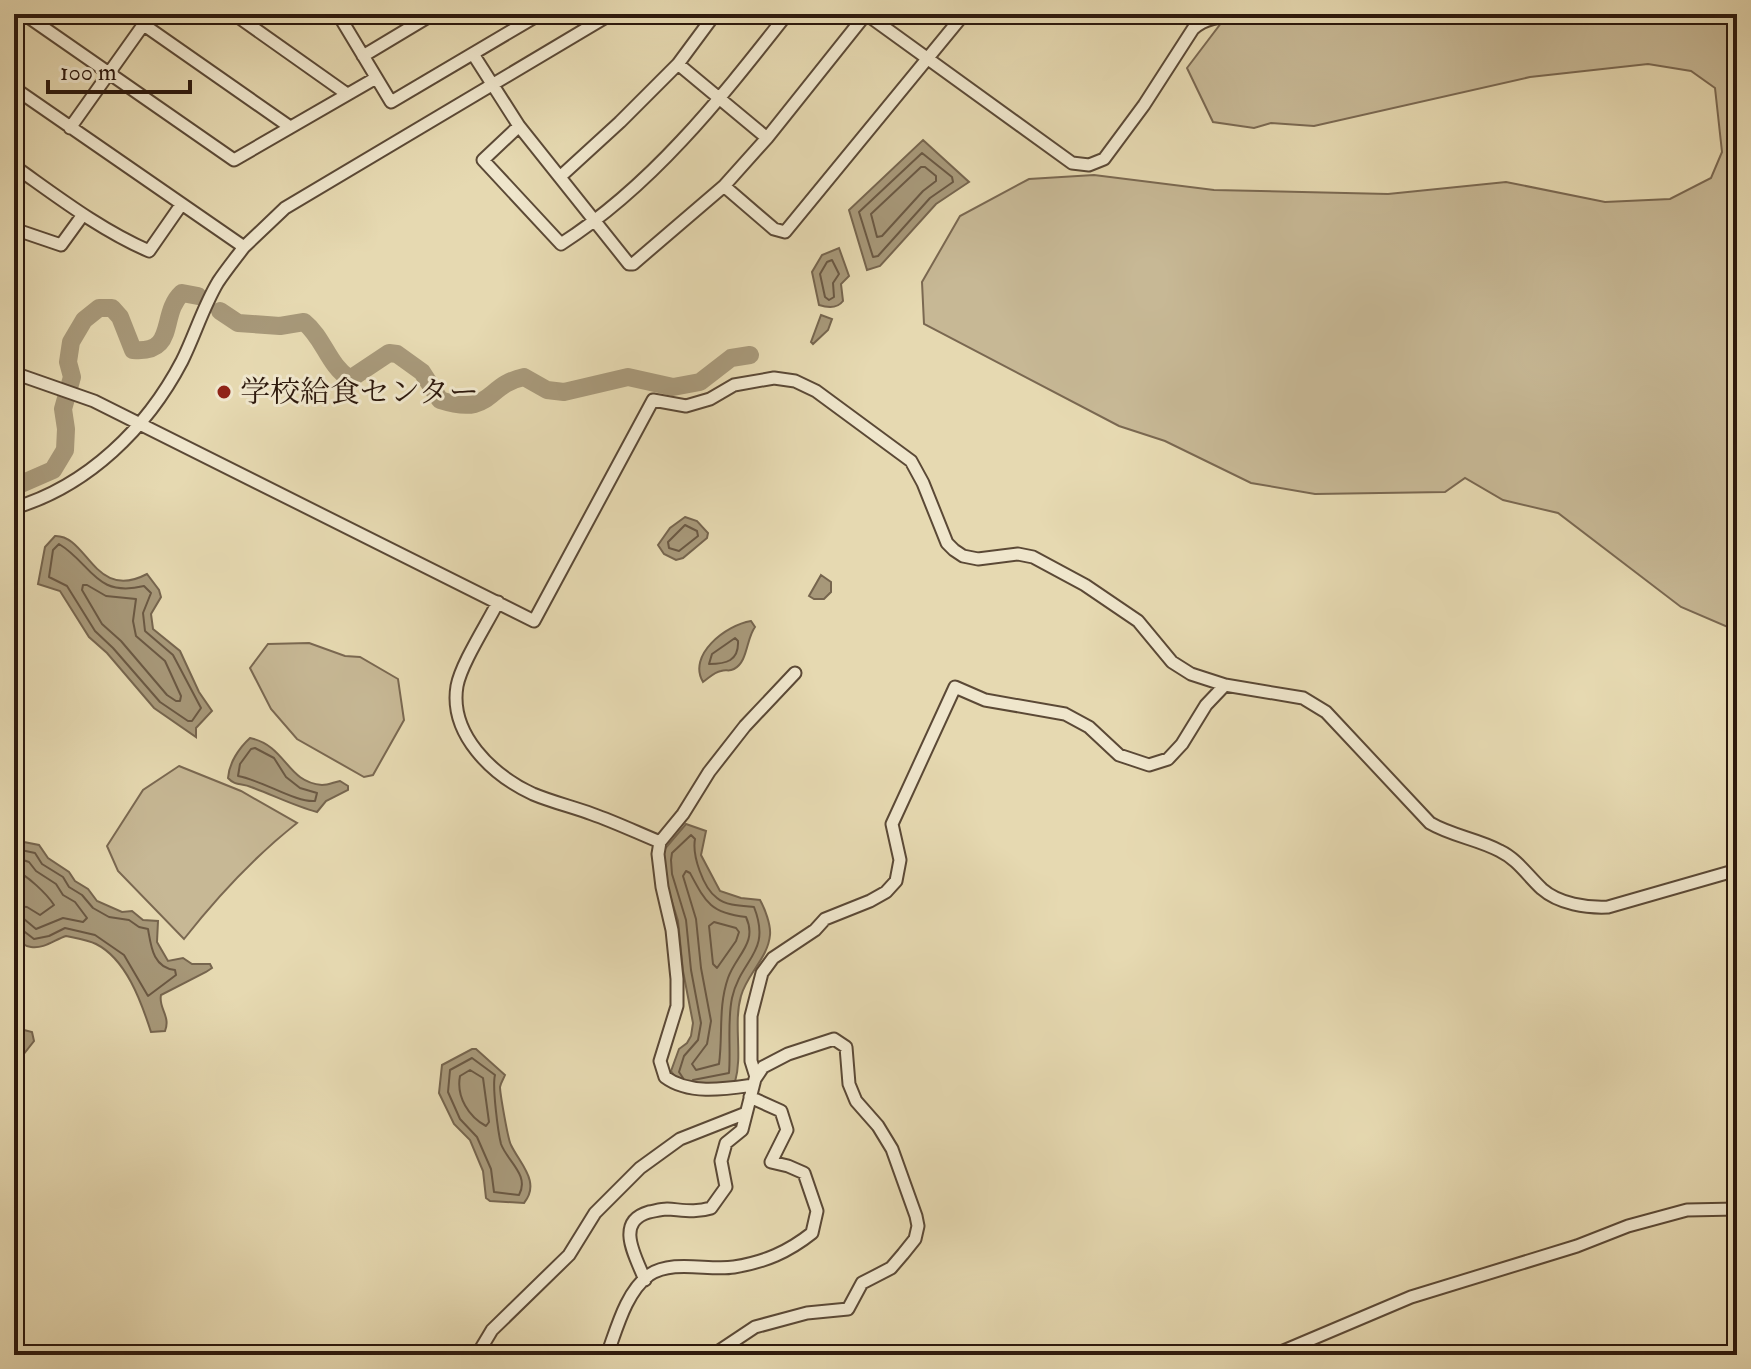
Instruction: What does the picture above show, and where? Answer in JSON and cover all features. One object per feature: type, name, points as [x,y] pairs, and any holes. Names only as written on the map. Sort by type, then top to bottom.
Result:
[{"type":"street","points":[[24,14],[234,160],[376,78]]},
{"type":"street","points":[[70,128],[151,14]]},
{"type":"street","points":[[234,14],[347,94]]},
{"type":"street","points":[[338,14],[391,102],[540,14]]},
{"type":"street","points":[[363,56],[433,14]]},
{"type":"street","points":[[14,508],[59,489],[119,447],[181,362],[217,283],[244,247],[285,208],[611,14]]},
{"type":"street","points":[[561,176],[678,64],[715,14]]},
{"type":"street","points":[[519,126],[483,160],[561,244],[594,222],[659,165],[720,99],[787,14]]},
{"type":"street","points":[[473,54],[519,126],[594,222],[629,264],[633,264],[724,186],[767,138],[866,14],[1072,163],[1089,165],[1104,159],[1200,22],[1218,16],[1256,14]]},
{"type":"street","points":[[724,186],[774,229],[785,232],[964,14]]},
{"type":"street","points":[[144,25],[290,127]]},
{"type":"street","points":[[678,64],[767,138]]},
{"type":"street","points":[[14,88],[244,247]]},
{"type":"street","points":[[14,166],[82,216],[149,251],[181,205]]},
{"type":"street","points":[[14,229],[61,245],[82,216]]},
{"type":"street","points":[[14,373],[94,401],[534,621],[653,400],[686,406],[710,399],[734,385],[774,378],[795,381],[816,391],[911,461],[947,543],[963,556],[978,559],[1018,554],[1033,557],[1085,585],[1138,621],[1172,662],[1203,679],[1292,694],[1326,712],[1430,823],[1447,833],[1504,853],[1545,892],[1564,901],[1608,907],[1737,870]]},
{"type":"street","points":[[498,602],[458,682],[455,703],[462,730],[472,747],[511,781],[534,794],[660,842]]},
{"type":"street","points":[[753,1086],[709,1089],[680,1084],[665,1077],[660,1061],[677,1006],[677,979],[672,930],[658,854],[660,842],[727,749],[795,673]]},
{"type":"street","points":[[607,1355],[624,1309],[648,1276],[662,1270],[732,1267],[775,1257],[791,1250],[812,1233],[817,1211],[804,1173],[771,1162],[787,1130],[781,1111],[753,1086],[751,1016],[762,973],[773,958],[815,930],[825,919],[870,901],[886,892],[896,881],[900,860],[892,824],[955,687],[985,700],[1065,714],[1089,727],[1119,755],[1149,765],[1168,759],[1182,744],[1206,705],[1225,685]]},
{"type":"street","points":[[645,1280],[628,1234],[632,1220],[662,1209],[692,1212],[711,1208],[726,1187],[721,1161],[726,1143],[742,1130],[753,1086],[763,1067],[788,1054],[834,1039],[846,1047],[849,1084],[856,1101],[878,1126],[892,1149],[918,1226],[915,1239],[891,1268],[862,1283],[848,1309],[807,1313],[755,1327],[713,1355]]},
{"type":"street","points":[[477,1355],[492,1330],[569,1255],[595,1213],[640,1168],[680,1139],[746,1113]]},
{"type":"street","points":[[1274,1355],[1411,1297],[1577,1246],[1628,1226],[1687,1210],[1737,1209]]},
{"type":"shaded area","points":[[1228,14],[1737,14],[1737,631],[1681,607],[1558,513],[1503,500],[1465,478],[1445,492],[1315,494],[1251,483],[1165,441],[1119,426],[924,324],[922,282],[960,216],[1029,179],[1094,175],[1214,190],[1388,194],[1506,182],[1605,202],[1670,199],[1711,178],[1722,152],[1715,88],[1691,71],[1648,64],[1530,77],[1314,126],[1271,123],[1254,128],[1213,122],[1187,68]]},
{"type":"shaded area","points":[[309,643],[345,656],[360,657],[398,679],[404,720],[373,775],[364,777],[297,739],[271,709],[250,668],[268,644]]},
{"type":"shaded area","points":[[179,766],[241,791],[297,823],[237,878],[184,939],[118,871],[107,846],[143,790]]},
{"type":"water","points":[[923,140],[969,182],[936,204],[880,266],[867,270],[849,210]]},
{"type":"water","points":[[839,248],[849,276],[841,284],[843,301],[826,307],[819,305],[812,272],[822,255]]},
{"type":"water","points":[[821,315],[832,319],[828,330],[813,344],[811,342]]},
{"type":"water","points":[[685,517],[697,521],[708,533],[707,538],[683,558],[676,560],[664,554],[658,545],[670,528]]},
{"type":"water","points":[[55,536],[66,538],[76,545],[103,574],[115,580],[129,580],[147,574],[159,590],[161,597],[151,614],[153,629],[180,651],[199,692],[212,711],[196,728],[196,737],[154,708],[107,653],[89,637],[60,591],[38,584],[45,547]]},
{"type":"water","points":[[821,575],[831,582],[831,592],[824,599],[814,599],[809,596]]},
{"type":"water","points":[[751,621],[755,627],[739,666],[716,673],[703,682],[699,672],[700,662],[712,643],[731,628]]},
{"type":"water","points":[[250,738],[272,748],[301,778],[322,785],[340,781],[348,786],[348,790],[326,801],[317,812],[233,782],[228,778],[230,767],[238,751]]},
{"type":"water","points":[[686,824],[706,831],[701,855],[720,891],[760,900],[770,931],[765,951],[741,996],[735,1082],[684,1090],[671,1071],[679,1049],[691,1036],[693,1023],[678,921],[664,876],[663,851]]},
{"type":"water","points":[[14,834],[24,842],[39,845],[48,858],[69,872],[97,901],[122,912],[132,911],[143,920],[158,921],[157,942],[168,961],[183,958],[192,964],[210,964],[212,968],[206,972],[161,995],[165,1031],[151,1032],[124,970],[96,944],[66,936],[36,947],[26,946],[20,941],[13,915]]},
{"type":"water","points":[[24,1030],[32,1032],[34,1041],[23,1055],[14,1059],[14,1037]]},
{"type":"water","points":[[476,1049],[505,1075],[500,1087],[508,1135],[530,1180],[529,1195],[524,1203],[490,1201],[486,1198],[483,1171],[470,1140],[454,1124],[439,1093],[442,1065]]},
{"type":"waterway","points":[[14,487],[53,470],[65,450],[63,409],[72,377],[68,362],[71,342],[84,320],[99,308],[112,308],[120,317],[133,350],[147,350],[162,339],[171,311],[182,293],[198,296]]},
{"type":"waterway","points":[[220,311],[238,323],[280,326],[304,322],[336,366],[350,379],[389,353],[397,354],[422,372],[440,400],[457,404],[480,402],[502,386],[524,377],[547,390],[564,392],[628,377],[673,387],[700,382],[731,358],[750,355]]},
{"type":"place","name":"学校給食センター","points":[[224,392]]}]
